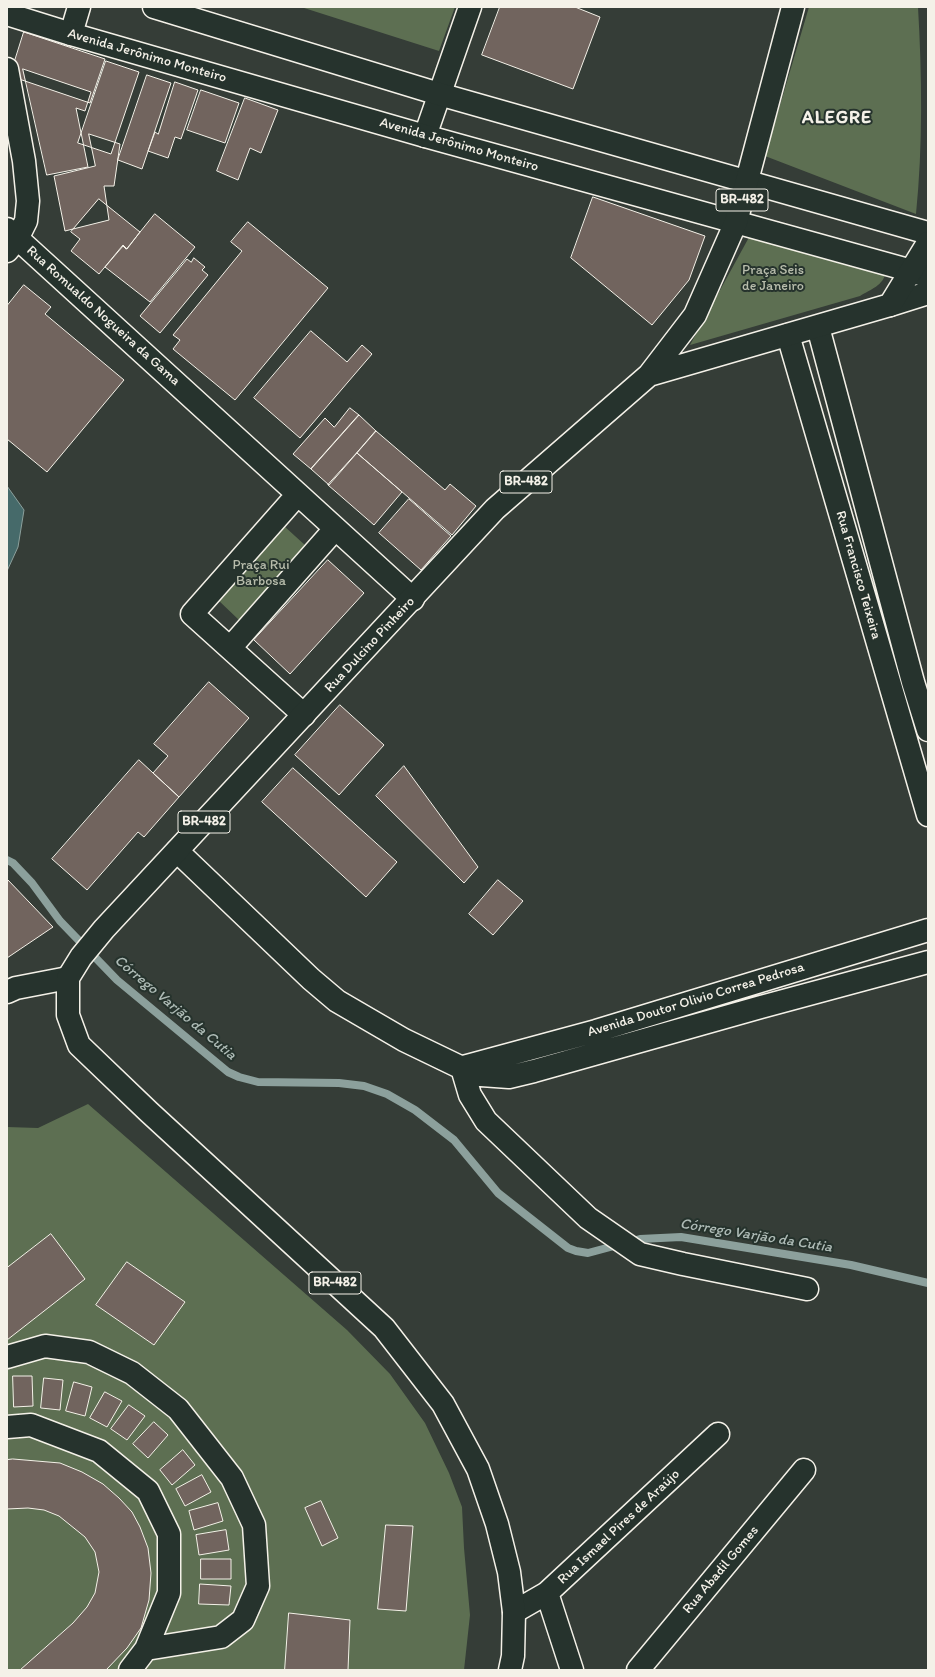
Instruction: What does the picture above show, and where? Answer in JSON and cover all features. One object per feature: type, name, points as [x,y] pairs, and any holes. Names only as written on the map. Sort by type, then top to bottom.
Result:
[{"type":"main road","points":[[71,34],[79,7]]},
{"type":"main road","points":[[154,7],[439,94],[746,183],[928,233]]},
{"type":"main road","points":[[425,136],[470,7]]},
{"type":"main road","name":"BR-482","points":[[649,375],[695,315],[736,222],[793,7]]},
{"type":"main road","name":"Avenida Jerônimo Monteiro","points":[[7,14],[71,34],[425,136],[920,274]]},
{"type":"main road","name":"Rua Romualdo Nogueira da Gama","points":[[7,69],[24,161],[28,201],[26,221],[10,240],[298,494]]},
{"type":"main road","points":[[890,305],[920,274],[928,243]]},
{"type":"main road","points":[[890,305],[928,293]]},
{"type":"main road","name":"BR-482","points":[[649,375],[890,305]]},
{"type":"main road","name":"Rua Francisco Teixeira","points":[[818,327],[913,682],[928,730]]},
{"type":"main road","name":"Rua Francisco Teixeira","points":[[788,335],[928,815]]},
{"type":"main road","name":"Rua Dulcino Pinheiro","points":[[68,978],[81,957],[104,929],[413,599],[495,509],[649,375]]},
{"type":"main road","points":[[304,715],[192,614],[298,494],[413,599]]},
{"type":"main road","points":[[230,648],[335,529]]},
{"type":"main road","name":"Avenida Doutor Olivio Correa Pedrosa","points":[[177,851],[337,1002],[404,1040],[462,1068],[481,1075],[509,1077],[534,1071],[769,1004],[928,962]]},
{"type":"main road","name":"Avenida Doutor Olivio Correa Pedrosa","points":[[462,1068],[492,1061],[596,1031],[928,930]]},
{"type":"main road","points":[[7,992],[16,988],[68,978]]},
{"type":"main road","name":"BR-482","points":[[68,978],[68,1015],[79,1045],[149,1112],[384,1328],[443,1404],[478,1469],[497,1524],[509,1572],[514,1612],[513,1656],[510,1670]]},
{"type":"main road","points":[[462,1068],[470,1095],[486,1121],[588,1218],[640,1254],[807,1289]]},
{"type":"main road","points":[[7,1357],[45,1346],[90,1352],[132,1373],[178,1410],[232,1478],[254,1525],[258,1586],[243,1620],[221,1637],[146,1649]]},
{"type":"main road","points":[[7,1427],[30,1425],[99,1451],[148,1491],[169,1534],[169,1593],[146,1649],[130,1670]]},
{"type":"main road","name":"Rua Ismael Pires de Araújo","points":[[514,1612],[547,1593],[718,1434]]},
{"type":"main road","name":"Rua Abadil Gomes","points":[[638,1670],[804,1470]]},
{"type":"main road","points":[[547,1593],[568,1666]]},
{"type":"green space","points":[[301,7],[455,7],[439,51]]},
{"type":"green space","points":[[809,7],[918,7],[921,110],[920,163],[916,214],[765,156]]},
{"type":"green space","name":"Praça Seis de Janeiro","points":[[753,230],[886,272],[882,281],[876,287],[860,296],[690,345]]},
{"type":"green space","name":"Praça Rui Barbosa","points":[[284,526],[306,546],[239,620],[217,599]]},
{"type":"green space","points":[[88,1104],[347,1330],[390,1374],[425,1423],[449,1473],[462,1507],[470,1615],[464,1670],[7,1670],[7,1127],[38,1128]]},
{"type":"water","points":[[7,486],[24,510],[18,547],[7,571]]},
{"type":"building","points":[[500,7],[575,7],[600,17],[573,89],[482,55]]},
{"type":"building","points":[[24,32],[105,59],[90,103],[19,79],[15,60]]},
{"type":"building","points":[[106,61],[139,72],[111,154],[78,143]]},
{"type":"building","points":[[23,69],[91,92],[85,111],[76,108],[88,167],[47,175]]},
{"type":"building","points":[[147,75],[171,83],[142,169],[118,160]]},
{"type":"building","points":[[175,82],[198,90],[181,139],[175,137],[168,158],[148,151],[155,132],[158,134]]},
{"type":"building","points":[[201,90],[239,103],[225,143],[187,130]]},
{"type":"building","points":[[245,98],[278,110],[261,153],[250,148],[238,180],[217,171]]},
{"type":"building","points":[[89,134],[120,144],[114,186],[104,186],[109,220],[65,231],[54,176],[95,166]]},
{"type":"building","points":[[593,197],[705,236],[689,280],[652,325],[571,258]]},
{"type":"building","points":[[99,199],[140,232],[127,249],[123,245],[99,274],[71,251],[80,239],[71,232]]},
{"type":"building","points":[[155,214],[195,247],[150,302],[105,267],[123,246],[126,249]]},
{"type":"building","points":[[248,222],[328,288],[235,400],[173,349],[180,340],[173,335],[242,251],[231,242]]},
{"type":"building","points":[[194,258],[205,267],[202,270],[208,275],[160,333],[140,316],[187,259],[191,262]]},
{"type":"building","points":[[24,285],[51,307],[45,314],[124,380],[47,472],[7,439],[7,306]]},
{"type":"building","points":[[311,331],[347,362],[362,345],[372,354],[300,438],[254,398]]},
{"type":"building","points":[[350,408],[359,415],[311,469],[293,454],[325,418],[334,427]]},
{"type":"building","points":[[359,415],[376,431],[329,485],[311,469]]},
{"type":"building","points":[[376,431],[445,490],[450,484],[476,506],[452,535],[357,453]]},
{"type":"building","points":[[357,453],[402,492],[374,525],[328,485]]},
{"type":"building","points":[[409,499],[451,536],[421,570],[379,533]]},
{"type":"building","points":[[328,560],[364,593],[290,674],[254,640]]},
{"type":"building","points":[[209,682],[249,718],[179,797],[153,773],[168,756],[154,744]]},
{"type":"building","points":[[340,705],[384,745],[339,795],[295,755]]},
{"type":"building","points":[[139,760],[179,797],[144,837],[138,832],[87,890],[52,859]]},
{"type":"building","points":[[404,766],[478,867],[464,883],[376,796]]},
{"type":"building","points":[[293,768],[397,862],[366,897],[262,802]]},
{"type":"building","points":[[7,879],[53,927],[7,958]]},
{"type":"building","points":[[498,880],[523,901],[493,935],[469,914]]},
{"type":"building","points":[[51,1234],[85,1279],[7,1340],[7,1268]]},
{"type":"building","points":[[127,1262],[185,1302],[154,1345],[96,1305]]},
{"type":"building","points":[[13,1376],[32,1376],[33,1406],[14,1407]]},
{"type":"building","points":[[44,1378],[63,1380],[60,1410],[41,1408]]},
{"type":"building","points":[[74,1382],[92,1387],[85,1416],[66,1411]]},
{"type":"building","points":[[105,1392],[122,1401],[107,1427],[90,1418]]},
{"type":"building","points":[[129,1405],[145,1416],[127,1440],[111,1429]]},
{"type":"building","points":[[154,1422],[168,1435],[148,1458],[133,1444]]},
{"type":"building","points":[[183,1450],[195,1465],[172,1485],[160,1470]]},
{"type":"building","points":[[13,1459],[60,1463],[82,1472],[103,1484],[119,1498],[132,1512],[140,1527],[148,1548],[151,1573],[149,1600],[141,1628],[127,1648],[106,1670],[20,1670],[73,1623],[87,1607],[95,1593],[99,1572],[95,1552],[85,1537],[59,1516],[44,1510],[28,1508],[7,1509],[7,1460]]},
{"type":"building","points":[[202,1475],[211,1492],[185,1506],[176,1489]]},
{"type":"building","points":[[321,1501],[338,1538],[322,1546],[305,1508]]},
{"type":"building","points":[[218,1503],[223,1521],[194,1530],[189,1511]]},
{"type":"building","points":[[386,1525],[413,1526],[406,1611],[378,1609]]},
{"type":"building","points":[[226,1530],[229,1550],[199,1555],[196,1535]]},
{"type":"building","points":[[201,1559],[231,1559],[231,1579],[201,1579]]},
{"type":"building","points":[[200,1584],[231,1586],[229,1605],[199,1604]]},
{"type":"building","points":[[289,1613],[350,1620],[348,1670],[285,1670]]},
{"type":"waterway","name":"Córrego Varjão da Cutia","points":[[7,860],[13,863],[32,883],[60,921],[117,980],[228,1072],[239,1077],[258,1082],[339,1083],[364,1086],[387,1094],[415,1110],[454,1140],[498,1193],[568,1248],[588,1253],[640,1239],[681,1237],[851,1265],[928,1283]]},
{"type":"district","name":"ALEGRE","points":[[837,118]]}]
